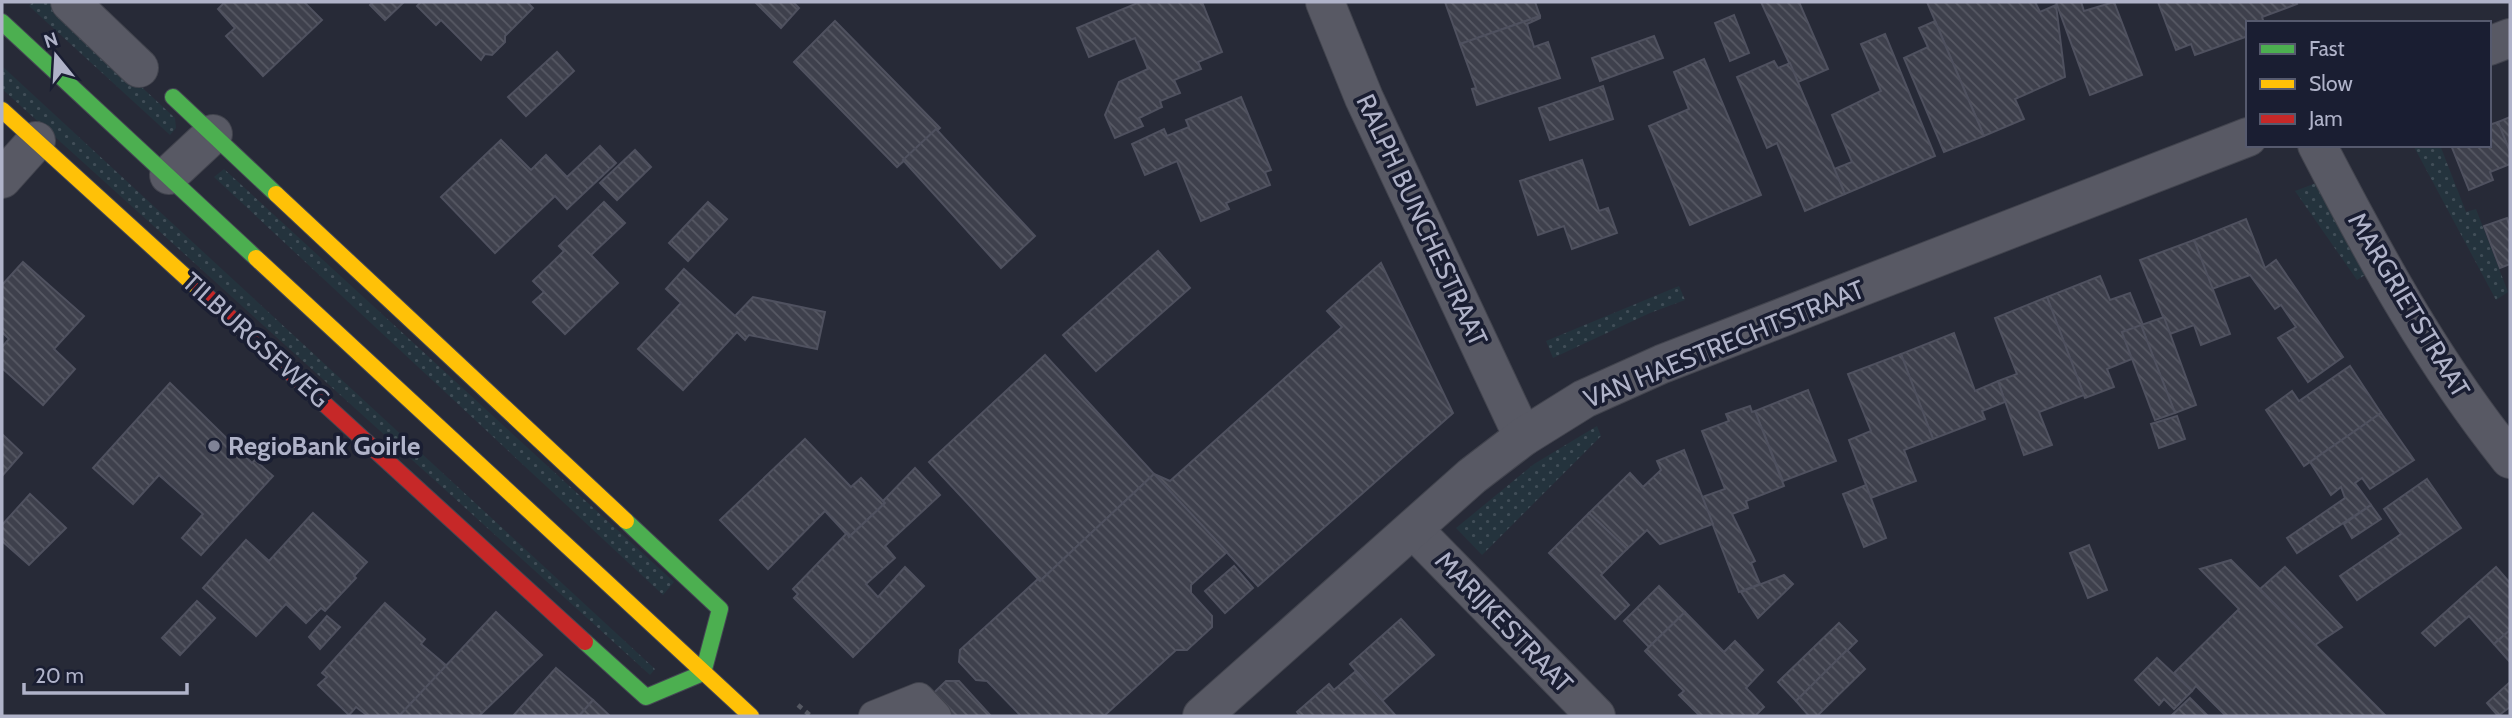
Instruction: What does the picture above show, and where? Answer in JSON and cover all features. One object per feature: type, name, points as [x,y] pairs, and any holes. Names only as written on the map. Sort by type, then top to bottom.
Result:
[{"type":"street","points":[[70,2],[139,68]]},
{"type":"street","name":"RALPH BUNCHESTRAAT","points":[[1325,2],[1364,98],[1523,437]]},
{"type":"street","points":[[2,22],[751,716]]},
{"type":"street","points":[[2491,45],[2510,38]]},
{"type":"street","points":[[173,97],[720,609],[704,673]]},
{"type":"street","name":"TILBURGSEWEG","points":[[2,110],[646,697],[704,673]]},
{"type":"street","points":[[169,175],[213,134]]},
{"type":"street","name":"VAN HAESTRECHTSTRAAT","points":[[1202,716],[1413,529],[1523,437],[1584,399],[1662,365],[2246,138]]},
{"type":"street","points":[[2,179],[36,141]]},
{"type":"street","name":"MARGRIETSTRAAT","points":[[2318,147],[2393,287],[2436,359],[2510,459]]},
{"type":"street","name":"MARIJKESTRAAT","points":[[1413,529],[1596,716]]},
{"type":"lane","points":[[874,716],[919,698],[936,716]]},
{"type":"shaded area","points":[[33,2],[50,2],[175,118],[176,128],[170,135],[29,6]]},
{"type":"shaded area","points":[[2,66],[655,669],[650,675],[2,89]]},
{"type":"shaded area","points":[[2414,147],[2441,147],[2466,212],[2476,209],[2508,292],[2496,300]]},
{"type":"shaded area","points":[[224,169],[674,582],[663,595],[214,177]]},
{"type":"shaded area","points":[[2316,183],[2365,275],[2357,280],[2295,191]]},
{"type":"shaded area","points":[[1679,286],[1685,300],[1650,313],[1553,358],[1546,341]]},
{"type":"shaded area","points":[[1597,426],[1601,436],[1482,555],[1456,528],[1534,464]]},
{"type":"building","points":[[225,2],[304,2],[322,20],[263,76],[226,36],[235,28],[218,9]]},
{"type":"building","points":[[373,2],[404,2],[385,20],[370,5]]},
{"type":"building","points":[[421,2],[527,2],[533,8],[505,36],[505,42],[492,55],[485,54],[481,60],[441,20],[436,25],[417,6]]},
{"type":"building","points":[[755,2],[793,2],[799,8],[781,28]]},
{"type":"building","points":[[1140,2],[1202,2],[1222,52],[1198,62],[1201,69],[1174,80],[1180,93],[1160,101],[1162,107],[1139,118],[1143,126],[1115,138],[1105,115],[1119,82],[1148,69],[1135,38],[1089,57],[1077,28]]},
{"type":"building","points":[[1445,2],[1535,2],[1540,16],[1460,44]]},
{"type":"building","points":[[1761,2],[1799,2],[1828,69],[1798,82]]},
{"type":"building","points":[[1927,2],[2035,2],[2040,12],[2056,5],[2065,77],[2015,99],[2024,119],[1984,136]]},
{"type":"building","points":[[2056,2],[2081,2],[2084,11],[2114,2],[2142,75],[2090,95]]},
{"type":"building","points":[[2158,2],[2297,4],[2262,17],[2263,21],[2246,21],[2246,37],[2195,55],[2191,44],[2176,50]]},
{"type":"building","points":[[1734,15],[1749,53],[1730,61],[1715,23]]},
{"type":"building","points":[[1540,16],[1527,24],[1534,47],[1548,42],[1560,78],[1477,105],[1472,89],[1476,88],[1460,44]]},
{"type":"building","points":[[835,21],[940,128],[897,167],[794,62]]},
{"type":"building","points":[[1935,21],[1984,136],[1944,152],[1904,58],[1928,47],[1919,28]]},
{"type":"building","points":[[1885,34],[1935,156],[1845,194],[1834,169],[1852,162],[1832,115],[1881,91],[1861,44]]},
{"type":"building","points":[[1654,36],[1663,58],[1600,81],[1592,58]]},
{"type":"building","points":[[557,52],[574,71],[526,116],[508,97]]},
{"type":"building","points":[[1704,59],[1761,195],[1690,225],[1649,126],[1689,109],[1674,72]]},
{"type":"building","points":[[1774,61],[1778,68],[1790,63],[1845,194],[1805,211],[1777,143],[1767,148],[1737,77]]},
{"type":"building","points":[[1603,86],[1613,119],[1550,140],[1539,108]]},
{"type":"building","points":[[1241,97],[1271,170],[1265,172],[1270,185],[1226,203],[1229,209],[1201,221],[1177,161],[1145,175],[1132,144],[1164,129],[1167,136],[1189,127],[1186,120]]},
{"type":"building","points":[[2510,117],[2510,152],[2498,122]]},
{"type":"building","points":[[2498,122],[2510,152],[2510,164],[2490,172],[2493,180],[2469,190],[2452,147],[2491,147],[2491,124]]},
{"type":"building","points":[[936,129],[1035,236],[1001,268],[903,160]]},
{"type":"building","points":[[501,140],[531,170],[546,155],[567,177],[600,146],[616,163],[567,209],[555,196],[495,253],[441,197]]},
{"type":"building","points":[[635,150],[651,167],[617,200],[600,183]]},
{"type":"building","points":[[1582,160],[1599,211],[1608,208],[1617,233],[1572,249],[1564,226],[1538,235],[1520,181]]},
{"type":"building","points":[[604,202],[625,223],[591,255],[618,283],[565,334],[533,302],[544,292],[533,281],[564,251],[559,246]]},
{"type":"building","points":[[708,202],[727,219],[688,261],[669,243]]},
{"type":"building","points":[[2507,218],[2510,228],[2510,264],[2500,268],[2484,226]]},
{"type":"building","points":[[2246,219],[2265,268],[2276,260],[2343,357],[2308,382],[2278,338],[2296,327],[2281,305],[2275,309],[2250,275],[2212,289],[2194,240]]},
{"type":"building","points":[[2194,240],[2230,334],[2201,345],[2194,325],[2170,334],[2140,260]]},
{"type":"building","points":[[1158,251],[1190,288],[1096,371],[1063,335]]},
{"type":"building","points":[[23,262],[84,316],[54,349],[75,369],[43,405],[2,368],[2,347],[9,339],[2,332],[2,285]]},
{"type":"building","points":[[1381,263],[1453,413],[1258,586],[1154,474],[1170,481],[1342,327],[1327,311]]},
{"type":"building","points":[[684,269],[735,316],[753,297],[825,312],[817,349],[749,335],[745,340],[737,332],[683,390],[638,349],[681,303],[666,289]]},
{"type":"building","points":[[2100,276],[2110,300],[2130,293],[2143,325],[2122,332],[2132,359],[2107,369],[2114,387],[2085,398],[2047,297]]},
{"type":"building","points":[[2047,297],[2084,395],[2039,412],[2052,445],[2024,455],[1998,381],[2017,374],[1995,318]]},
{"type":"building","points":[[2164,317],[2196,405],[2175,413],[2141,325]]},
{"type":"building","points":[[2141,325],[2175,413],[2155,420],[2122,332]]},
{"type":"building","points":[[1954,333],[1975,391],[1998,381],[2005,402],[1982,411],[1985,419],[1933,439],[1901,354]]},
{"type":"building","points":[[1901,354],[1933,439],[1904,450],[1916,481],[1871,498],[1849,440],[1871,431],[1848,374]]},
{"type":"building","points":[[1045,355],[1154,474],[1040,581],[929,462]]},
{"type":"building","points":[[2350,366],[2381,413],[2304,466],[2266,410],[2292,391],[2299,401]]},
{"type":"building","points":[[170,383],[252,463],[255,460],[273,476],[201,555],[182,538],[203,514],[159,475],[133,504],[93,468]]},
{"type":"building","points":[[1808,390],[1836,461],[1783,481],[1755,411]]},
{"type":"building","points":[[1750,406],[1752,412],[1755,411],[1784,486],[1746,501],[1748,508],[1732,514],[1755,561],[1751,563],[1760,584],[1739,592],[1702,497],[1725,489],[1702,431],[1729,421],[1726,414]]},
{"type":"building","points":[[2381,413],[2414,460],[2370,489],[2362,478],[2355,483],[2371,505],[2297,553],[2287,538],[2345,498],[2341,487],[2331,495],[2310,462]]},
{"type":"building","points":[[2177,416],[2185,439],[2159,448],[2151,424]]},
{"type":"building","points":[[2,434],[22,453],[2,476]]},
{"type":"building","points":[[805,439],[851,487],[861,478],[885,503],[849,537],[825,511],[768,569],[720,520]]},
{"type":"building","points":[[1684,450],[1713,524],[1660,544],[1647,530],[1627,549],[1589,513],[1630,473],[1643,487],[1661,470],[1657,461]]},
{"type":"building","points":[[915,468],[940,495],[885,546],[895,558],[866,584],[878,597],[905,567],[924,586],[853,657],[794,598],[798,594],[793,589],[847,533],[849,537],[885,503],[883,501]]},
{"type":"building","points":[[1154,474],[1227,552],[1191,585],[1191,593],[1212,616],[1212,627],[1187,650],[1176,650],[1104,716],[1021,716],[987,681],[976,680],[959,662],[960,650],[1038,579],[1040,581]]},
{"type":"building","points":[[2427,479],[2461,528],[2357,600],[2340,576],[2401,534],[2384,509]]},
{"type":"building","points":[[1866,485],[1886,538],[1864,547],[1843,494]]},
{"type":"building","points":[[30,494],[66,528],[29,565],[2,541],[2,525]]},
{"type":"building","points":[[2371,505],[2381,519],[2352,538],[2344,524]]},
{"type":"building","points":[[313,513],[367,562],[325,611],[321,608],[306,623],[286,604],[256,636],[203,588],[246,540],[269,561]]},
{"type":"building","points":[[1589,513],[1627,549],[1601,575],[1629,605],[1615,619],[1549,553]]},
{"type":"building","points":[[2089,545],[2107,590],[2088,598],[2070,553]]},
{"type":"building","points":[[2231,560],[2386,716],[2226,716],[2196,686],[2192,691],[2174,673],[2239,609],[2200,569]]},
{"type":"building","points":[[1234,566],[1253,588],[1225,613],[1205,591]]},
{"type":"building","points":[[2285,567],[2342,627],[2315,645],[2260,589]]},
{"type":"building","points":[[2496,567],[2510,583],[2510,630],[2494,644],[2469,616],[2435,646],[2422,633]]},
{"type":"building","points":[[1784,575],[1793,584],[1758,618],[1741,592]]},
{"type":"building","points":[[1659,586],[1685,612],[1649,647],[1624,621]]},
{"type":"building","points":[[197,601],[215,618],[180,655],[162,638]]},
{"type":"building","points":[[385,603],[425,639],[421,644],[447,666],[399,716],[368,716],[356,707],[349,715],[318,685],[327,677],[322,673]]},
{"type":"building","points":[[496,612],[542,655],[479,716],[399,716]]},
{"type":"building","points":[[1685,612],[1724,652],[1735,641],[1763,670],[1746,688],[1764,707],[1755,716],[1700,716],[1679,695],[1684,691],[1645,651]]},
{"type":"building","points":[[327,616],[340,627],[320,649],[309,637]]},
{"type":"building","points":[[1401,619],[1434,655],[1382,701],[1350,664]]},
{"type":"building","points":[[1839,623],[1857,641],[1796,701],[1778,682]]},
{"type":"building","points":[[2510,630],[2510,662],[2494,644]]},
{"type":"building","points":[[1847,650],[1865,669],[1817,716],[1809,716],[1796,701]]},
{"type":"building","points":[[2157,658],[2192,691],[2174,709],[2164,699],[2159,705],[2135,680]]},
{"type":"building","points":[[556,668],[593,700],[579,716],[513,716]]},
{"type":"building","points":[[1356,671],[1396,716],[1300,716],[1297,712],[1329,684],[1334,690]]},
{"type":"building","points":[[946,681],[959,681],[991,716],[910,716]]},
{"type":"building","points":[[2510,682],[2510,707],[2498,716],[2487,703]]},
{"type":"building","points":[[2190,698],[2208,716],[2171,716]]},
{"type":"building","points":[[593,700],[610,716],[579,716]]},
{"type":"traffic: fast","points":[[2,22],[256,258]]},
{"type":"traffic: fast","points":[[173,97],[276,194]]},
{"type":"traffic: fast","points":[[585,642],[646,697],[703,673],[720,609],[626,521]]},
{"type":"traffic: slow","points":[[2,110],[200,290]]},
{"type":"traffic: slow","points":[[276,194],[626,521]]},
{"type":"traffic: slow","points":[[256,258],[751,716]]},
{"type":"traffic: jam","points":[[200,290],[585,642]]},
{"type":"place","name":"RegioBank Goirle","points":[[214,446]]}]
